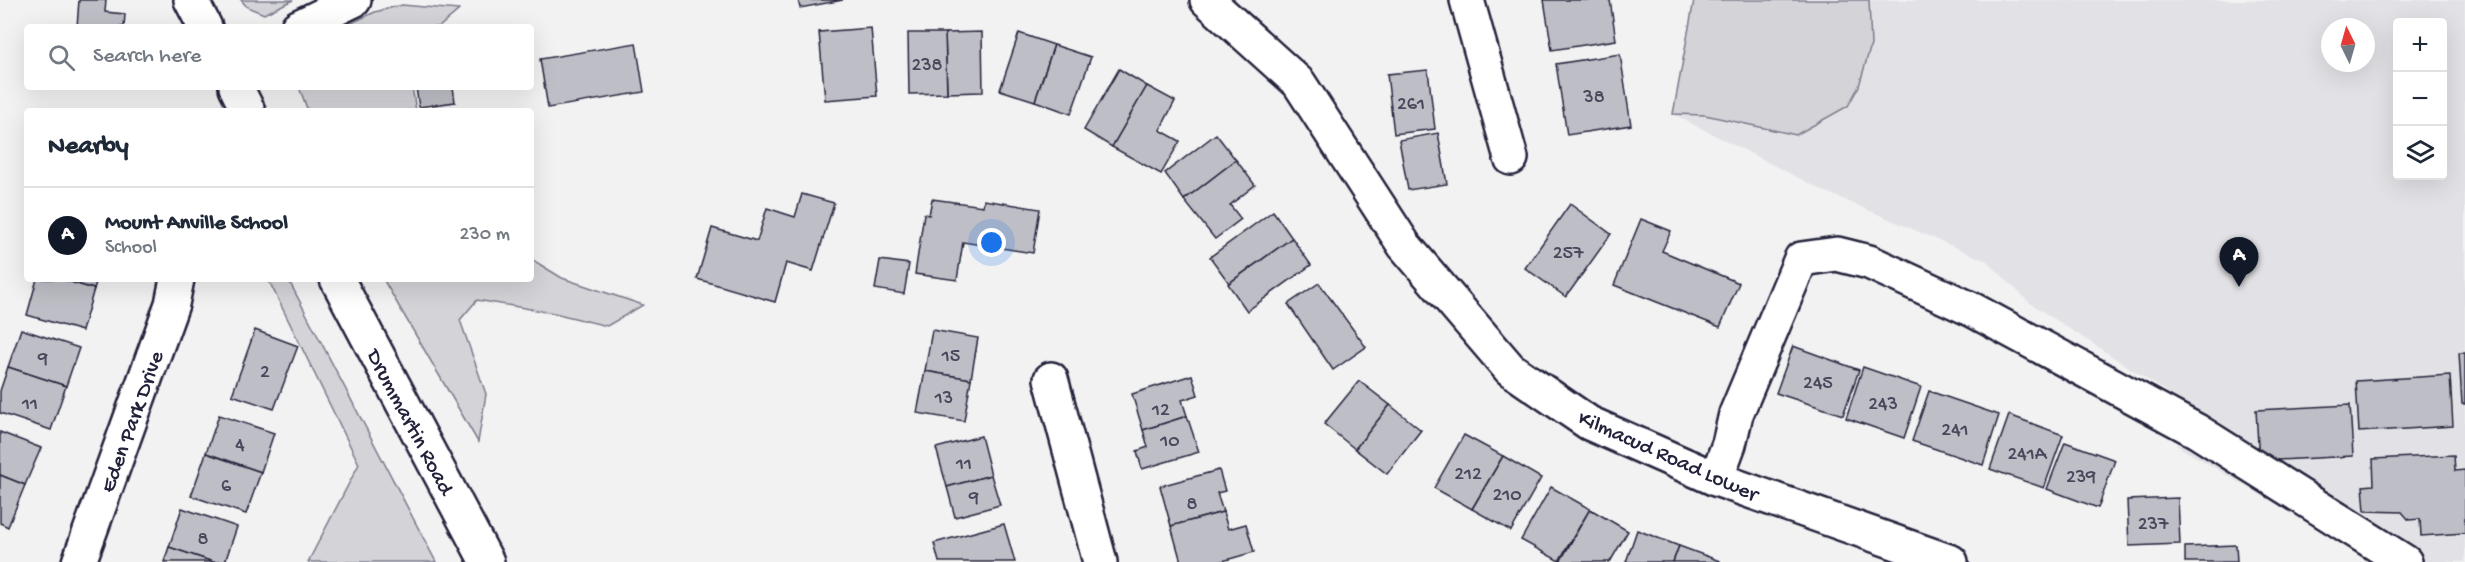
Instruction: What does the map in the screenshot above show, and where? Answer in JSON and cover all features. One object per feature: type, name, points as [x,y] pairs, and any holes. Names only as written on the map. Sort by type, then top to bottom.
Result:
[{"type":"street","points":[[190,0],[203,24]]},
{"type":"street","points":[[304,24],[354,0]]},
{"type":"street","name":"Kilmacud Road Lower","points":[[1207,0],[1299,83],[1404,245],[1510,369],[1589,423],[1716,479],[1951,562]]},
{"type":"street","points":[[1467,0],[1511,158]]},
{"type":"street","points":[[1716,479],[1729,444],[1736,414],[1801,259],[1837,254],[1869,262],[1973,310],[2116,387],[2197,431],[2405,562]]},
{"type":"street","name":"Eden Park Drive","points":[[79,562],[168,315],[176,282]]},
{"type":"street","name":"Drummartin Road","points":[[339,282],[487,562]]},
{"type":"street","points":[[1051,379],[1100,562]]},
{"type":"shaded area","points":[[241,0],[293,0],[264,14],[247,7]]},
{"type":"shaded area","points":[[1694,0],[2465,0],[2465,562],[2374,562],[2176,445],[2197,431],[2199,413],[2030,303],[1987,261],[1826,192],[1673,114]]},
{"type":"shaded area","points":[[1694,0],[1869,0],[1871,45],[1859,86],[1848,106],[1796,135],[1705,115],[1673,114]]},
{"type":"shaded area","points":[[402,5],[459,10],[443,24],[349,24],[375,12]]},
{"type":"shaded area","points":[[300,90],[412,90],[416,108],[307,108]]},
{"type":"shaded area","points":[[534,261],[562,278],[643,305],[607,326],[554,313],[477,300],[460,320],[486,394],[478,442],[385,282],[534,282]]},
{"type":"shaded area","points":[[269,282],[290,282],[436,562],[308,562],[359,464]]},
{"type":"building","points":[[79,0],[106,0],[105,12],[125,14],[124,24],[77,24]]},
{"type":"building","points":[[798,0],[843,0],[800,8]]},
{"type":"building","points":[[1544,0],[1610,0],[1616,40],[1552,50]]},
{"type":"building","points":[[871,28],[877,96],[825,100],[819,32]]},
{"type":"building","points":[[982,32],[983,92],[947,93],[945,33]]},
{"type":"building","points":[[908,33],[945,33],[947,93],[909,94]]},
{"type":"building","points":[[1019,33],[1054,45],[1035,101],[1000,90]]},
{"type":"building","points":[[636,43],[644,92],[548,108],[540,59]]},
{"type":"building","points":[[1054,45],[1091,57],[1071,114],[1035,101]]},
{"type":"building","points":[[1620,54],[1631,125],[1567,135],[1556,64]]},
{"type":"building","points":[[1119,69],[1147,86],[1112,147],[1084,130]]},
{"type":"building","points":[[1428,70],[1435,129],[1394,134],[1387,74]]},
{"type":"building","points":[[1147,86],[1175,101],[1160,130],[1180,141],[1161,174],[1112,147]]},
{"type":"building","points":[[416,90],[453,90],[455,102],[419,107]]},
{"type":"building","points":[[1438,133],[1447,184],[1408,190],[1399,140]]},
{"type":"building","points":[[1216,134],[1236,160],[1184,200],[1165,173]]},
{"type":"building","points":[[1236,160],[1255,185],[1230,205],[1241,219],[1215,239],[1184,200]]},
{"type":"building","points":[[802,194],[834,203],[813,271],[786,263],[775,302],[697,279],[712,228],[757,241],[767,208],[795,217]]},
{"type":"building","points":[[932,199],[983,206],[984,200],[1040,209],[1033,253],[963,242],[957,280],[915,274],[924,214],[929,215]]},
{"type":"building","points":[[1570,204],[1611,234],[1566,297],[1525,268]]},
{"type":"building","points":[[1273,211],[1292,238],[1229,283],[1210,257]]},
{"type":"building","points":[[1641,219],[1671,231],[1662,251],[1739,283],[1720,327],[1614,285]]},
{"type":"building","points":[[1292,238],[1311,265],[1247,311],[1228,284]]},
{"type":"building","points":[[880,260],[909,264],[904,294],[875,289]]},
{"type":"building","points":[[36,282],[71,282],[94,289],[82,331],[27,315]]},
{"type":"building","points":[[71,282],[96,282],[94,289]]},
{"type":"building","points":[[1319,283],[1366,347],[1333,370],[1288,304]]},
{"type":"building","points":[[21,329],[79,348],[66,386],[8,367]]},
{"type":"building","points":[[255,330],[298,346],[274,409],[232,395]]},
{"type":"building","points":[[932,330],[978,338],[971,379],[925,371]]},
{"type":"building","points":[[1793,346],[1859,370],[1843,415],[1776,393]]},
{"type":"building","points":[[2459,353],[2465,353],[2465,404],[2462,404]]},
{"type":"building","points":[[8,367],[66,386],[51,430],[0,413],[0,391]]},
{"type":"building","points":[[1863,367],[1921,387],[1904,438],[1846,418]]},
{"type":"building","points":[[925,371],[971,379],[964,421],[917,413]]},
{"type":"building","points":[[1192,375],[1198,395],[1182,400],[1187,416],[1143,430],[1132,394]]},
{"type":"building","points":[[2450,375],[2453,426],[2359,432],[2356,381]]},
{"type":"building","points":[[1359,381],[1390,405],[1355,449],[1324,424]]},
{"type":"building","points":[[1929,391],[1999,415],[1983,465],[1912,441]]},
{"type":"building","points":[[1390,405],[1421,430],[1387,474],[1355,449]]},
{"type":"building","points":[[2350,405],[2353,456],[2259,461],[2256,410]]},
{"type":"building","points":[[219,415],[274,433],[261,472],[206,453]]},
{"type":"building","points":[[2009,415],[2063,435],[2044,488],[1990,469]]},
{"type":"building","points":[[1187,416],[1199,452],[1142,469],[1137,451],[1148,447],[1143,430]]},
{"type":"building","points":[[0,432],[41,448],[25,485],[0,475]]},
{"type":"building","points":[[1464,435],[1503,456],[1472,509],[1434,488]]},
{"type":"building","points":[[981,436],[991,475],[947,487],[936,448]]},
{"type":"building","points":[[2065,442],[2115,460],[2098,508],[2047,489]]},
{"type":"building","points":[[206,453],[261,472],[246,514],[191,496]]},
{"type":"building","points":[[2454,455],[2455,471],[2465,470],[2465,533],[2421,536],[2420,519],[2409,520],[2402,512],[2365,511],[2363,486],[2374,485],[2373,459]]},
{"type":"building","points":[[1503,456],[1541,478],[1511,531],[1472,509]]},
{"type":"building","points":[[1219,470],[1225,491],[1217,493],[1223,512],[1171,526],[1160,486]]},
{"type":"building","points":[[0,475],[25,485],[8,527],[0,523]]},
{"type":"building","points":[[991,475],[1000,505],[955,517],[947,487]]},
{"type":"building","points":[[1551,487],[1590,509],[1559,561],[1521,540]]},
{"type":"building","points":[[2178,498],[2180,544],[2129,546],[2127,500]]},
{"type":"building","points":[[182,508],[237,527],[225,562],[213,562],[169,547]]},
{"type":"building","points":[[1590,509],[1628,531],[1610,562],[1560,562]]},
{"type":"building","points":[[1223,512],[1228,529],[1246,524],[1254,552],[1219,562],[1181,562],[1171,526]]},
{"type":"building","points":[[1004,524],[1015,562],[939,562],[934,543]]},
{"type":"building","points":[[1637,530],[1679,546],[1673,562],[1626,562]]},
{"type":"building","points":[[2236,545],[2237,562],[2185,562],[2185,547]]},
{"type":"building","points":[[1679,546],[1720,561],[1673,562]]},
{"type":"building","points":[[169,547],[213,562],[164,562]]},
{"type":"place","name":"Mount Anville School","points":[[2239,287]]}]
